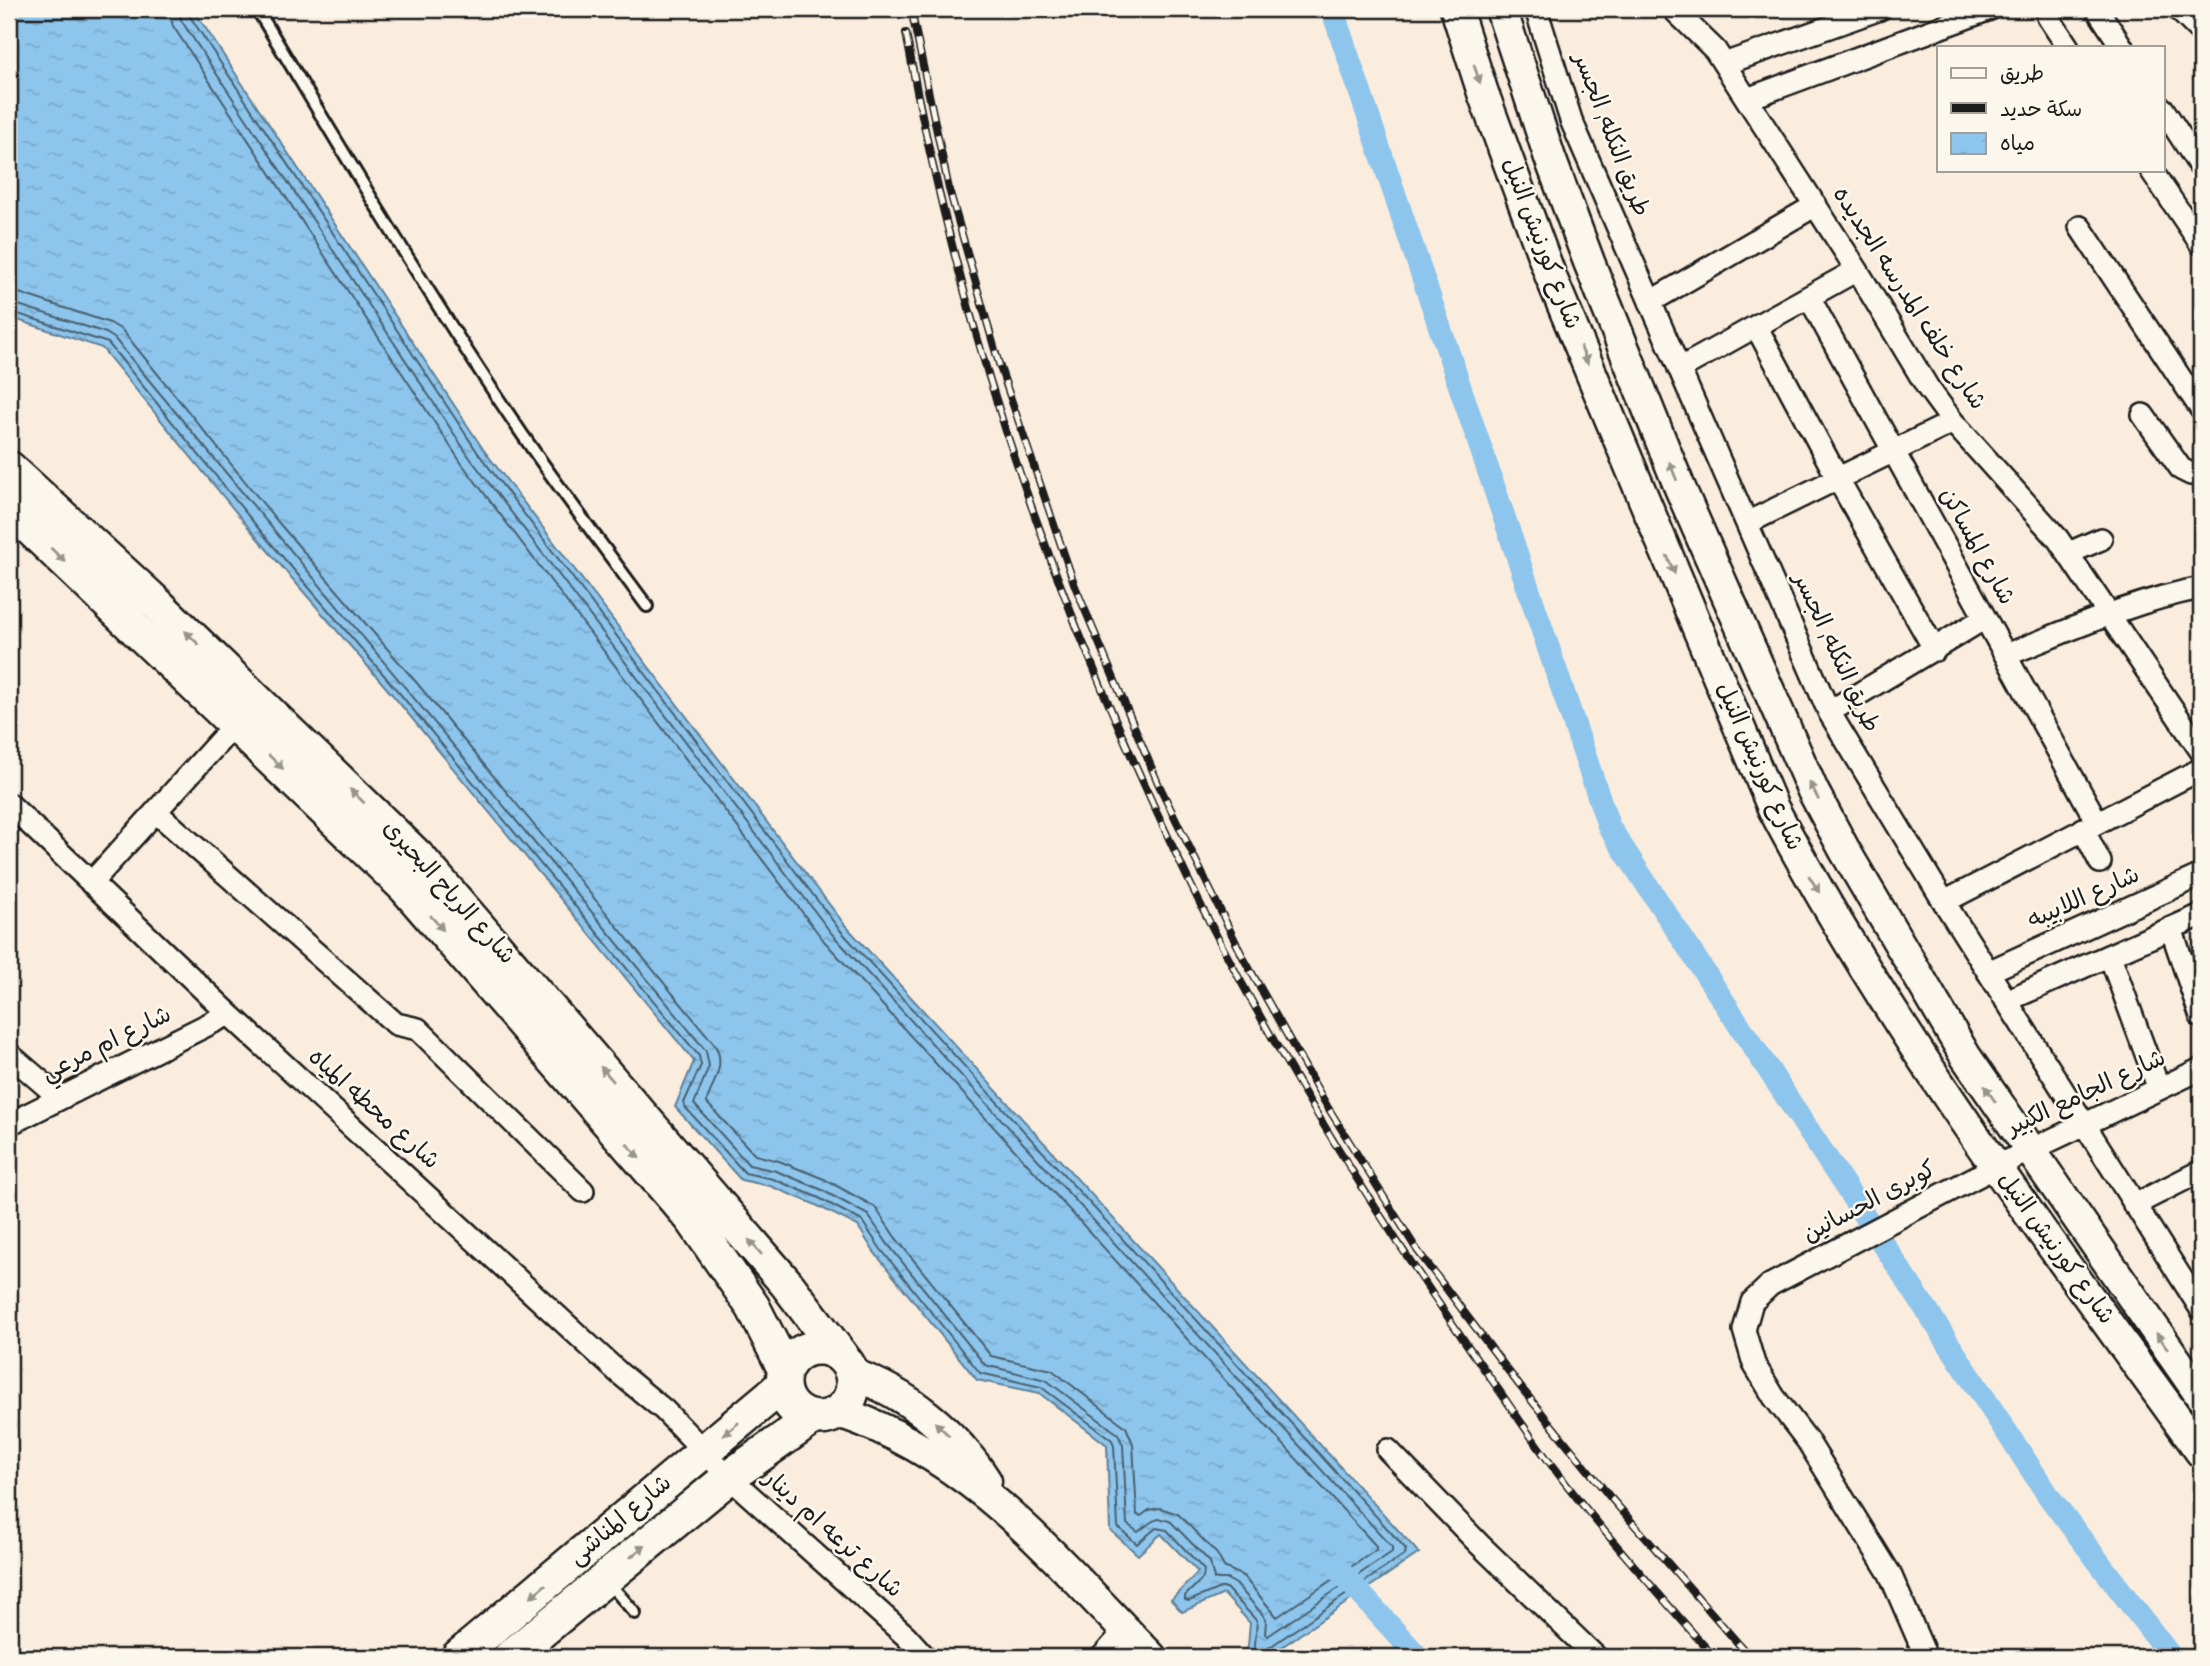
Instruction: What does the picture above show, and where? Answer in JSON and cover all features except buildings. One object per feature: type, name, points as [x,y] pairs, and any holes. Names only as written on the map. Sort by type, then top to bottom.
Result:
[{"type":"main road","name":"شارع كورنيش النيل","points":[[1456,9],[1483,93],[1551,277],[1773,808],[1807,871],[1935,1078],[1995,1167],[2201,1452]]},
{"type":"main road","name":"شارع كورنيش النيل","points":[[1501,9],[1589,262],[1679,488],[1784,729],[1845,851],[1966,1058],[2201,1396]]},
{"type":"main road","name":"شارع الرياح البحيرى","points":[[9,468],[174,621],[421,859],[786,1283],[847,1366]]},
{"type":"main road","name":"شارع الرياح البحيرى","points":[[9,508],[369,850],[432,917],[692,1219],[753,1307],[784,1378]]},
{"type":"main road","points":[[753,1307],[786,1283]]},
{"type":"main road","points":[[999,1502],[967,1454],[926,1414],[847,1366],[832,1350],[804,1350],[793,1358],[784,1378],[786,1397],[792,1407],[802,1414],[873,1423],[917,1446],[969,1479],[999,1502],[1151,1657]]},
{"type":"main road","points":[[826,1415],[851,1395],[853,1384],[847,1366]]},
{"type":"main road","name":"شارع المناشى","points":[[458,1657],[704,1452],[784,1378]]},
{"type":"main road","name":"شارع المناشى","points":[[510,1657],[729,1477],[826,1415]]},
{"type":"street","name":"طريق النكله, الجسر","points":[[1536,9],[1571,120],[1829,712],[1944,902],[2134,1205],[2192,1277],[2201,1309]]},
{"type":"street","name":"شارع خلف المدرسه الجديده","points":[[1673,9],[1698,31],[1724,64],[1857,270],[1928,388],[1953,422],[2069,553],[2201,751]]},
{"type":"street","points":[[1724,64],[1880,9]]},
{"type":"street","points":[[1747,99],[1990,9]]},
{"type":"street","points":[[2097,9],[2121,46]]},
{"type":"street","points":[[2178,9],[2201,32]]},
{"type":"street","points":[[2048,17],[2067,46]]},
{"type":"street","points":[[2164,111],[2201,168]]},
{"type":"street","points":[[2152,172],[2201,244]]},
{"type":"street","points":[[1650,302],[1816,205]]},
{"type":"street","points":[[2080,227],[2201,409]]},
{"type":"street","points":[[1679,369],[1857,270]]},
{"type":"street","name":"شارع المساكن","points":[[1809,297],[2006,656],[2090,826],[2100,862]]},
{"type":"street","points":[[1756,326],[1838,479],[1935,650]]},
{"type":"street","points":[[2143,415],[2181,469],[2191,474],[2201,474]]},
{"type":"street","points":[[1747,523],[1953,422]]},
{"type":"street","points":[[2069,553],[2101,539]]},
{"type":"street","points":[[2006,656],[2109,614],[2169,594],[2201,588]]},
{"type":"street","points":[[1829,712],[1985,618]]},
{"type":"street","points":[[91,883],[236,723]]},
{"type":"street","points":[[1944,902],[2201,769]]},
{"type":"street","name":"شارع محطه المياه","points":[[9,804],[229,1014],[619,1373],[664,1410],[704,1452]]},
{"type":"street","points":[[156,812],[396,1024],[418,1028],[583,1191]]},
{"type":"street","name":"شارع اللابيبه","points":[[1988,972],[2201,875]]},
{"type":"street","points":[[2007,1001],[2201,915]]},
{"type":"street","points":[[2171,928],[2201,1017]]},
{"type":"street","points":[[2110,956],[2159,1089]]},
{"type":"street","name":"شارع ام مرعي","points":[[9,1124],[229,1014]]},
{"type":"street","points":[[9,1055],[60,1098]]},
{"type":"street","name":"شارع الجامع الكبير","points":[[1995,1167],[2201,1069]]},
{"type":"street","name":"كوبرى الحسانين","points":[[1926,1657],[1890,1574],[1807,1440],[1774,1397],[1754,1364],[1744,1330],[1752,1302],[1770,1285],[1995,1167]]},
{"type":"street","points":[[2134,1205],[2201,1171]]},
{"type":"street","points":[[1388,1450],[1479,1544],[1596,1657]]},
{"type":"street","name":"شارع ترعه ام دينار","points":[[704,1452],[906,1636],[925,1657]]},
{"type":"street","points":[[1102,1657],[1125,1630]]},
{"type":"lane","points":[[257,9],[477,366],[583,520],[648,606]]},
{"type":"lane","points":[[606,1578],[635,1613]]},
{"type":"water","points":[[9,9],[193,9],[483,449],[845,925],[1419,1553],[1267,1657],[1247,1657],[1250,1623],[1224,1594],[1182,1612],[1171,1600],[1198,1572],[1161,1534],[1138,1555],[1110,1530],[1107,1445],[1039,1393],[977,1380],[874,1252],[858,1226],[770,1186],[741,1180],[675,1107],[694,1061],[102,348],[9,317]]},
{"type":"waterway","points":[[1332,9],[1609,827],[2050,1498],[2171,1657]]},
{"type":"waterway","points":[[1339,1570],[1418,1657]]},
{"type":"railway","points":[[911,9],[949,189],[999,364],[1075,586],[1158,783],[1244,959],[1327,1106],[1417,1250],[1519,1385],[1610,1497],[1750,1657]]},
{"type":"railway","points":[[906,33],[924,127],[970,313],[1028,495],[1096,674],[1199,901],[1272,1037],[1339,1150],[1446,1315],[1572,1492],[1714,1657]]}]
